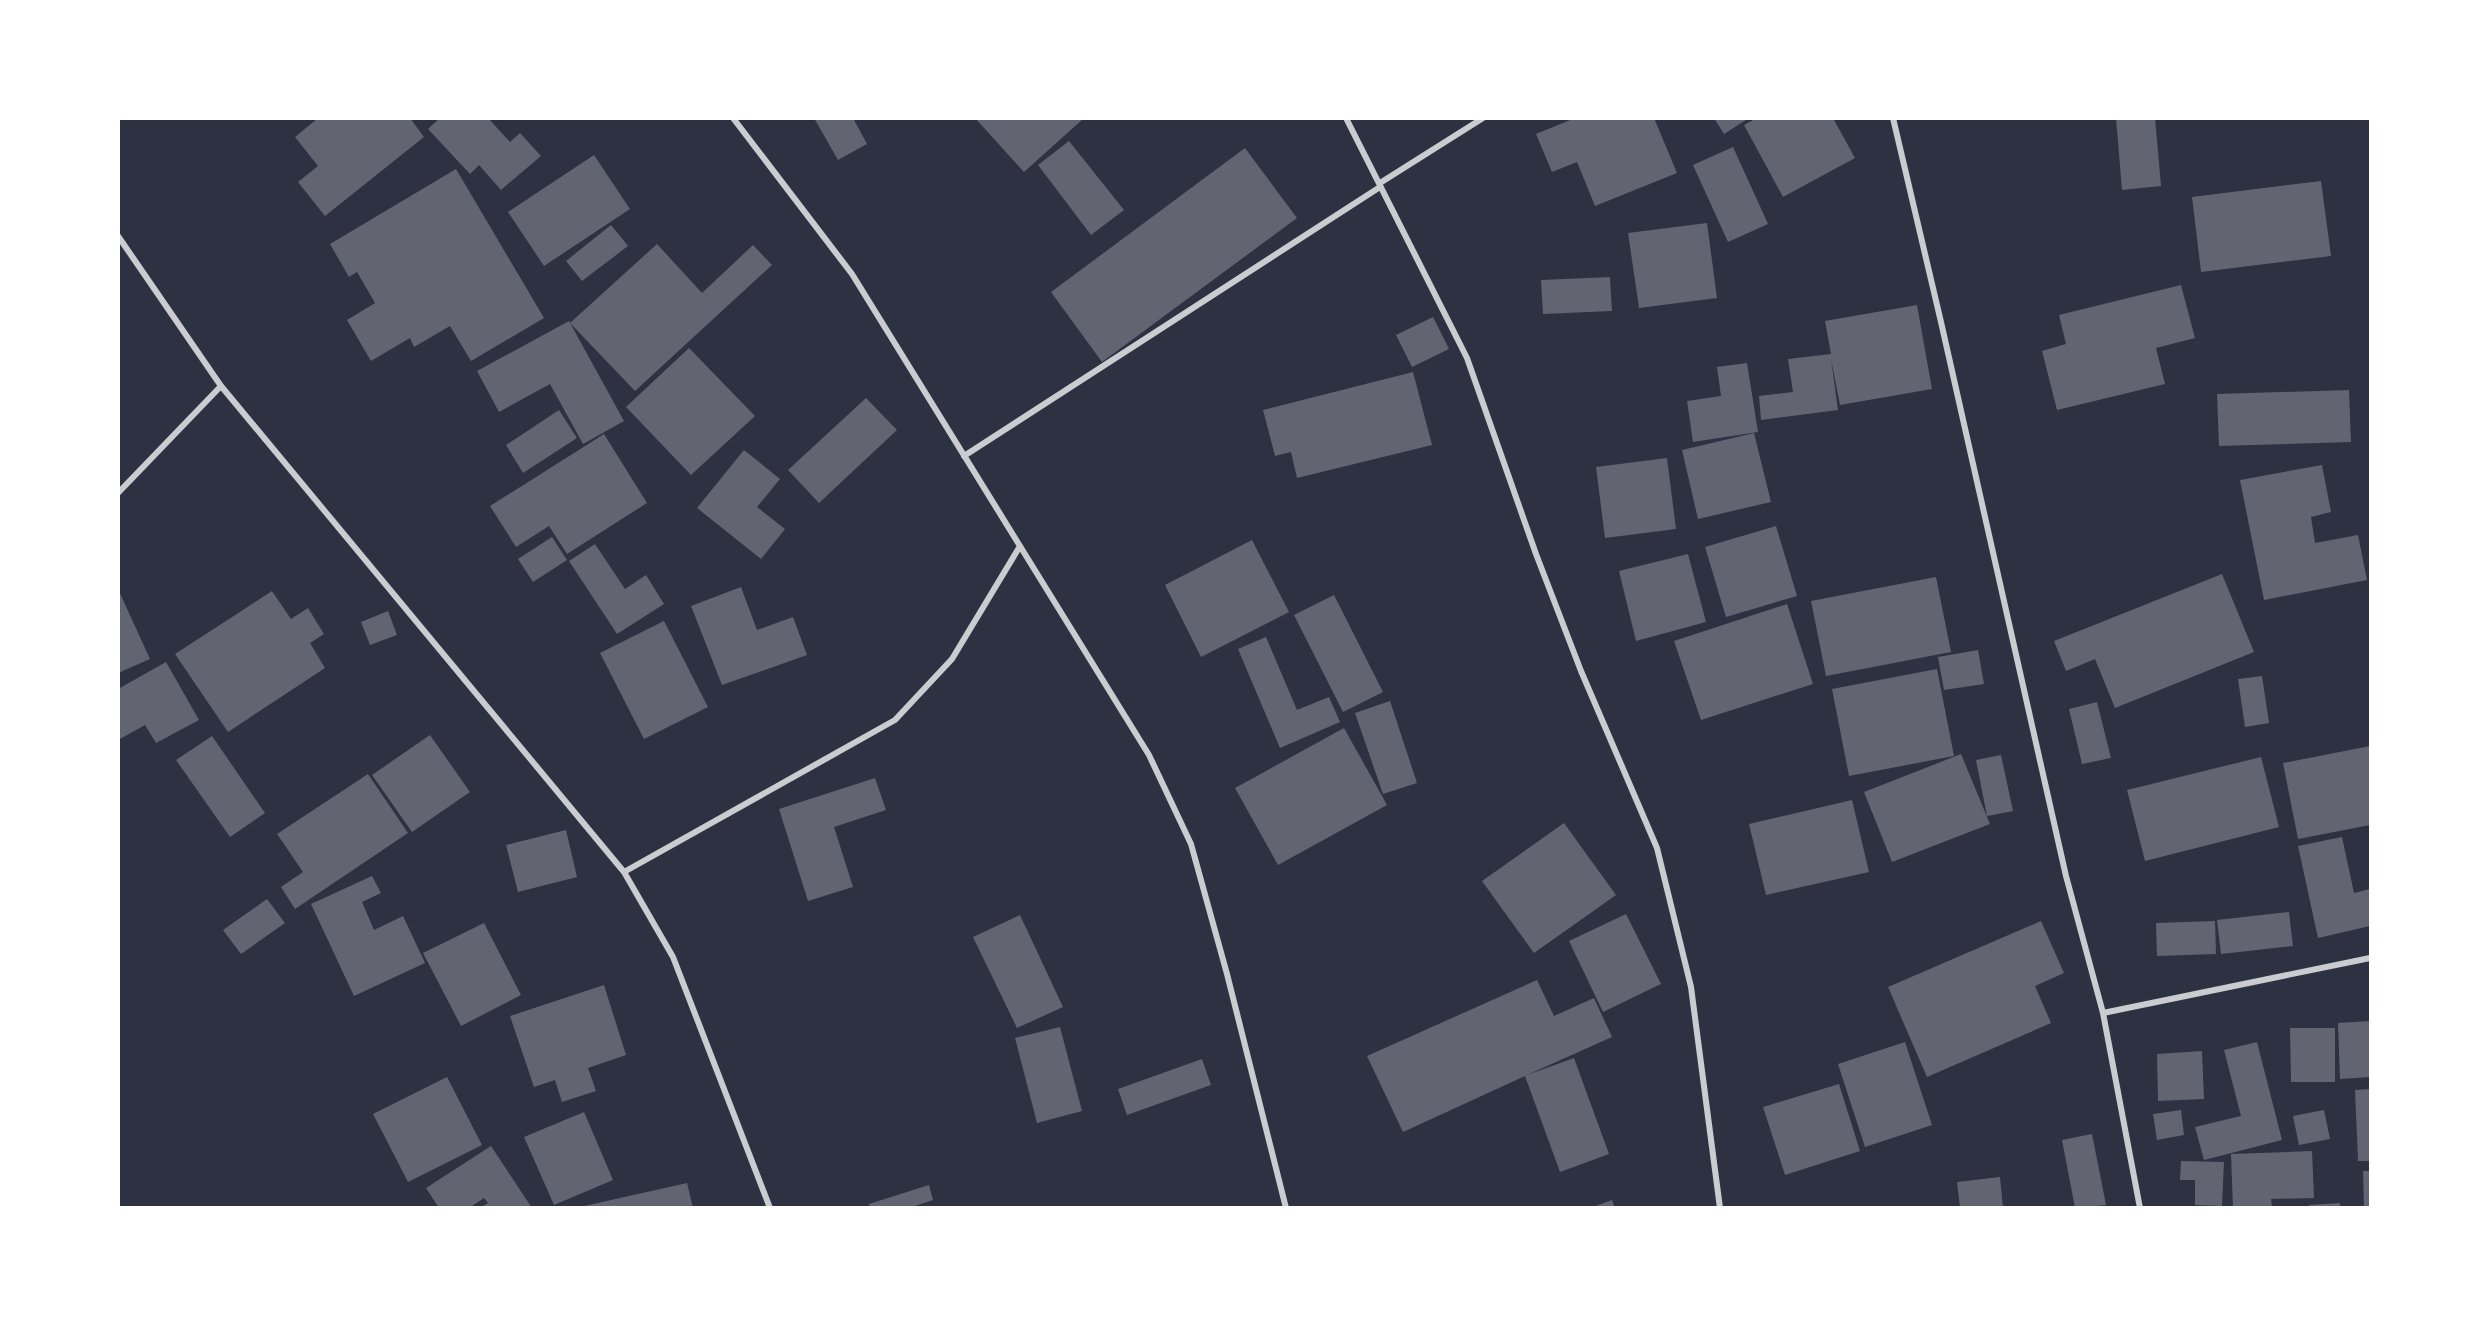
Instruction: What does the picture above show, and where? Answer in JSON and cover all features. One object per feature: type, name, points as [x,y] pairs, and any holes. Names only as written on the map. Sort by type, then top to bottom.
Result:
[{"type":"street","points":[[733,118],[852,274],[1149,755],[1191,844],[1227,974],[1286,1208]]},
{"type":"street","points":[[1346,118],[1467,358],[1544,575],[1581,671],[1657,848],[1691,987],[1720,1208]]},
{"type":"street","points":[[964,456],[1380,187],[1380,183],[1484,118]]},
{"type":"street","points":[[1893,118],[2066,876],[2103,1013],[2140,1208]]},
{"type":"street","points":[[118,237],[221,386],[624,872],[673,957],[770,1208]]},
{"type":"street","points":[[118,493],[221,386]]},
{"type":"street","points":[[624,872],[895,720],[952,659],[1020,546]]},
{"type":"street","points":[[2103,1013],[2370,958]]},
{"type":"building","points":[[318,118],[410,118],[424,137],[325,216],[298,182],[318,166],[295,137]]},
{"type":"building","points":[[440,118],[488,118],[510,142],[520,133],[541,156],[501,190],[479,165],[470,174],[428,129]]},
{"type":"building","points":[[814,118],[853,118],[867,144],[838,160]]},
{"type":"building","points":[[975,118],[1084,118],[1024,172]]},
{"type":"building","points":[[1575,118],[1654,118],[1677,173],[1595,206],[1577,162],[1552,172],[1536,134]]},
{"type":"building","points":[[1714,118],[1749,118],[1724,134]]},
{"type":"building","points":[[1757,118],[1833,118],[1855,158],[1783,197],[1744,125]]},
{"type":"building","points":[[2116,118],[2155,118],[2161,186],[2122,190]]},
{"type":"building","points":[[1069,141],[1124,210],[1091,235],[1038,165]]},
{"type":"building","points":[[1733,147],[1768,224],[1728,242],[1693,165]]},
{"type":"building","points":[[1245,148],[1297,218],[1102,362],[1051,292]]},
{"type":"building","points":[[594,155],[630,209],[544,266],[508,212]]},
{"type":"building","points":[[456,169],[544,318],[471,361],[450,326],[414,347],[410,338],[371,361],[347,320],[375,303],[357,272],[349,277],[330,244]]},
{"type":"building","points":[[2321,181],[2331,256],[2201,272],[2192,197]]},
{"type":"building","points":[[1707,223],[1717,298],[1639,308],[1628,233]]},
{"type":"building","points":[[611,225],[628,246],[582,281],[566,261]]},
{"type":"building","points":[[657,244],[702,293],[753,245],[772,265],[635,391],[570,323]]},
{"type":"building","points":[[1610,277],[1612,311],[1543,314],[1541,280]]},
{"type":"building","points":[[2181,285],[2195,338],[2156,348],[2165,384],[2057,410],[2042,351],[2066,344],[2059,315]]},
{"type":"building","points":[[1917,305],[1932,389],[1840,405],[1831,359],[1838,410],[1761,420],[1759,396],[1793,392],[1788,359],[1831,354],[1825,321]]},
{"type":"building","points":[[1433,317],[1449,349],[1412,367],[1396,335]]},
{"type":"building","points":[[569,321],[624,421],[583,444],[550,384],[499,412],[477,371]]},
{"type":"building","points":[[689,348],[755,416],[691,475],[626,407]]},
{"type":"building","points":[[1747,363],[1758,432],[1693,442],[1687,401],[1721,396],[1717,367]]},
{"type":"building","points":[[1413,372],[1432,445],[1297,478],[1291,452],[1275,456],[1263,410]]},
{"type":"building","points":[[2349,390],[2351,442],[2219,446],[2217,394]]},
{"type":"building","points":[[866,398],[897,430],[819,503],[788,470]]},
{"type":"building","points":[[559,410],[577,438],[523,473],[506,445]]},
{"type":"building","points":[[1754,433],[1771,502],[1698,519],[1682,450]]},
{"type":"building","points":[[604,434],[647,503],[567,554],[549,526],[516,547],[490,506]]},
{"type":"building","points":[[744,450],[780,479],[757,507],[785,529],[761,559],[697,508]]},
{"type":"building","points":[[1667,458],[1676,529],[1605,538],[1596,467]]},
{"type":"building","points":[[2322,465],[2331,512],[2311,517],[2315,543],[2358,535],[2367,580],[2264,600],[2240,480]]},
{"type":"building","points":[[1776,526],[1797,596],[1726,617],[1705,547]]},
{"type":"building","points":[[552,537],[567,560],[533,582],[518,559]]},
{"type":"building","points":[[1252,540],[1289,612],[1201,657],[1165,585]]},
{"type":"building","points":[[595,544],[625,589],[646,575],[664,604],[617,634],[569,561]]},
{"type":"building","points":[[1688,554],[1706,622],[1636,641],[1619,571]]},
{"type":"building","points":[[2222,574],[2254,652],[2115,708],[2095,659],[2066,671],[2054,641]]},
{"type":"building","points":[[1936,577],[1951,652],[1826,676],[1811,601]]},
{"type":"building","points":[[741,587],[757,630],[793,617],[807,655],[722,685],[691,606]]},
{"type":"building","points":[[118,589],[150,659],[118,673]]},
{"type":"building","points":[[272,591],[291,619],[308,608],[324,634],[310,643],[325,668],[228,732],[175,654]]},
{"type":"building","points":[[1334,595],[1383,692],[1343,712],[1294,615]]},
{"type":"building","points":[[1787,604],[1813,684],[1701,720],[1674,641]]},
{"type":"building","points":[[388,611],[397,635],[370,645],[361,622]]},
{"type":"building","points":[[664,621],[708,707],[644,739],[600,653]]},
{"type":"building","points":[[1266,637],[1297,710],[1329,697],[1340,722],[1280,748],[1238,649]]},
{"type":"building","points":[[1978,650],[1984,684],[1944,690],[1938,657]]},
{"type":"building","points":[[166,662],[199,720],[156,743],[145,725],[118,740],[118,689]]},
{"type":"building","points":[[1937,669],[1954,756],[1849,776],[1832,689]]},
{"type":"building","points":[[2262,676],[2269,723],[2245,727],[2238,679]]},
{"type":"building","points":[[1390,701],[1417,783],[1383,794],[1355,713]]},
{"type":"building","points":[[2097,702],[2111,758],[2082,764],[2069,709]]},
{"type":"building","points":[[1344,728],[1387,805],[1278,865],[1235,788]]},
{"type":"building","points":[[430,735],[470,792],[412,832],[372,775]]},
{"type":"building","points":[[212,736],[265,813],[230,837],[176,760]]},
{"type":"building","points":[[2370,746],[2370,825],[2298,839],[2283,763]]},
{"type":"building","points":[[1961,754],[1990,824],[1892,862],[1864,792]]},
{"type":"building","points":[[2001,755],[2013,811],[1987,816],[1976,760]]},
{"type":"building","points":[[2261,757],[2279,827],[2145,861],[2127,790]]},
{"type":"building","points":[[368,774],[408,833],[295,909],[281,887],[303,872],[277,834]]},
{"type":"building","points":[[875,778],[886,810],[834,827],[853,887],[808,901],[779,809]]},
{"type":"building","points":[[1852,800],[1869,872],[1766,895],[1749,824]]},
{"type":"building","points":[[1564,823],[1616,895],[1534,953],[1482,881]]},
{"type":"building","points":[[566,830],[577,877],[518,892],[506,845]]},
{"type":"building","points":[[2342,837],[2354,893],[2370,889],[2370,926],[2318,938],[2298,846]]},
{"type":"building","points":[[372,876],[381,893],[362,902],[374,930],[403,916],[425,963],[354,996],[311,904]]},
{"type":"building","points":[[267,899],[285,923],[241,954],[223,930]]},
{"type":"building","points":[[2289,912],[2293,946],[2221,954],[2217,920]]},
{"type":"building","points":[[1626,914],[1661,984],[1603,1012],[1569,941]]},
{"type":"building","points":[[1020,915],[1063,1007],[1017,1028],[973,937]]},
{"type":"building","points":[[2041,921],[2064,973],[2035,986],[2051,1023],[1927,1077],[1888,987]]},
{"type":"building","points":[[2215,921],[2216,954],[2157,956],[2156,923]]},
{"type":"building","points":[[484,923],[521,995],[461,1026],[423,953]]},
{"type":"building","points":[[1537,980],[1554,1016],[1594,998],[1612,1037],[1527,1075],[1574,1058],[1609,1154],[1560,1172],[1525,1076],[1403,1132],[1367,1056]]},
{"type":"building","points":[[604,985],[626,1055],[588,1068],[596,1091],[562,1102],[555,1080],[534,1087],[510,1016]]},
{"type":"building","points":[[2370,1021],[2370,1077],[2340,1079],[2338,1023]]},
{"type":"building","points":[[1060,1027],[1082,1111],[1037,1123],[1015,1038]]},
{"type":"building","points":[[2290,1028],[2335,1028],[2335,1082],[2291,1082]]},
{"type":"building","points":[[1905,1042],[1932,1125],[1865,1147],[1838,1064]]},
{"type":"building","points":[[2257,1042],[2282,1140],[2204,1160],[2195,1127],[2241,1116],[2224,1050]]},
{"type":"building","points":[[2202,1051],[2204,1099],[2158,1101],[2157,1054]]},
{"type":"building","points":[[1202,1059],[1211,1085],[1127,1115],[1118,1089]]},
{"type":"building","points":[[447,1077],[482,1145],[408,1182],[373,1114]]},
{"type":"building","points":[[1839,1084],[1860,1151],[1785,1175],[1763,1107]]},
{"type":"building","points":[[2370,1089],[2370,1161],[2358,1161],[2355,1090]]},
{"type":"building","points":[[2181,1110],[2184,1135],[2157,1140],[2153,1114]]},
{"type":"building","points":[[2324,1110],[2330,1139],[2299,1145],[2293,1116]]},
{"type":"building","points":[[584,1112],[613,1180],[554,1205],[524,1137]]},
{"type":"building","points":[[2092,1134],[2106,1205],[2075,1208],[2062,1140]]},
{"type":"building","points":[[491,1146],[532,1208],[480,1208],[488,1203],[484,1198],[469,1208],[439,1208],[426,1188]]},
{"type":"building","points":[[2312,1151],[2314,1198],[2271,1199],[2272,1208],[2233,1208],[2231,1154]]},
{"type":"building","points":[[2181,1161],[2224,1162],[2222,1206],[2195,1205],[2195,1180],[2180,1180]]},
{"type":"building","points":[[2363,1171],[2370,1171],[2370,1208],[2364,1208]]},
{"type":"building","points":[[2000,1177],[2003,1208],[1960,1208],[1957,1182]]},
{"type":"building","points":[[687,1183],[693,1208],[580,1208],[580,1207]]},
{"type":"building","points":[[929,1185],[933,1200],[909,1208],[870,1208],[869,1204]]},
{"type":"building","points":[[1612,1200],[1615,1208],[1593,1208],[1593,1207]]},
{"type":"building","points":[[2340,1203],[2340,1208],[2309,1208],[2309,1205]]}]
